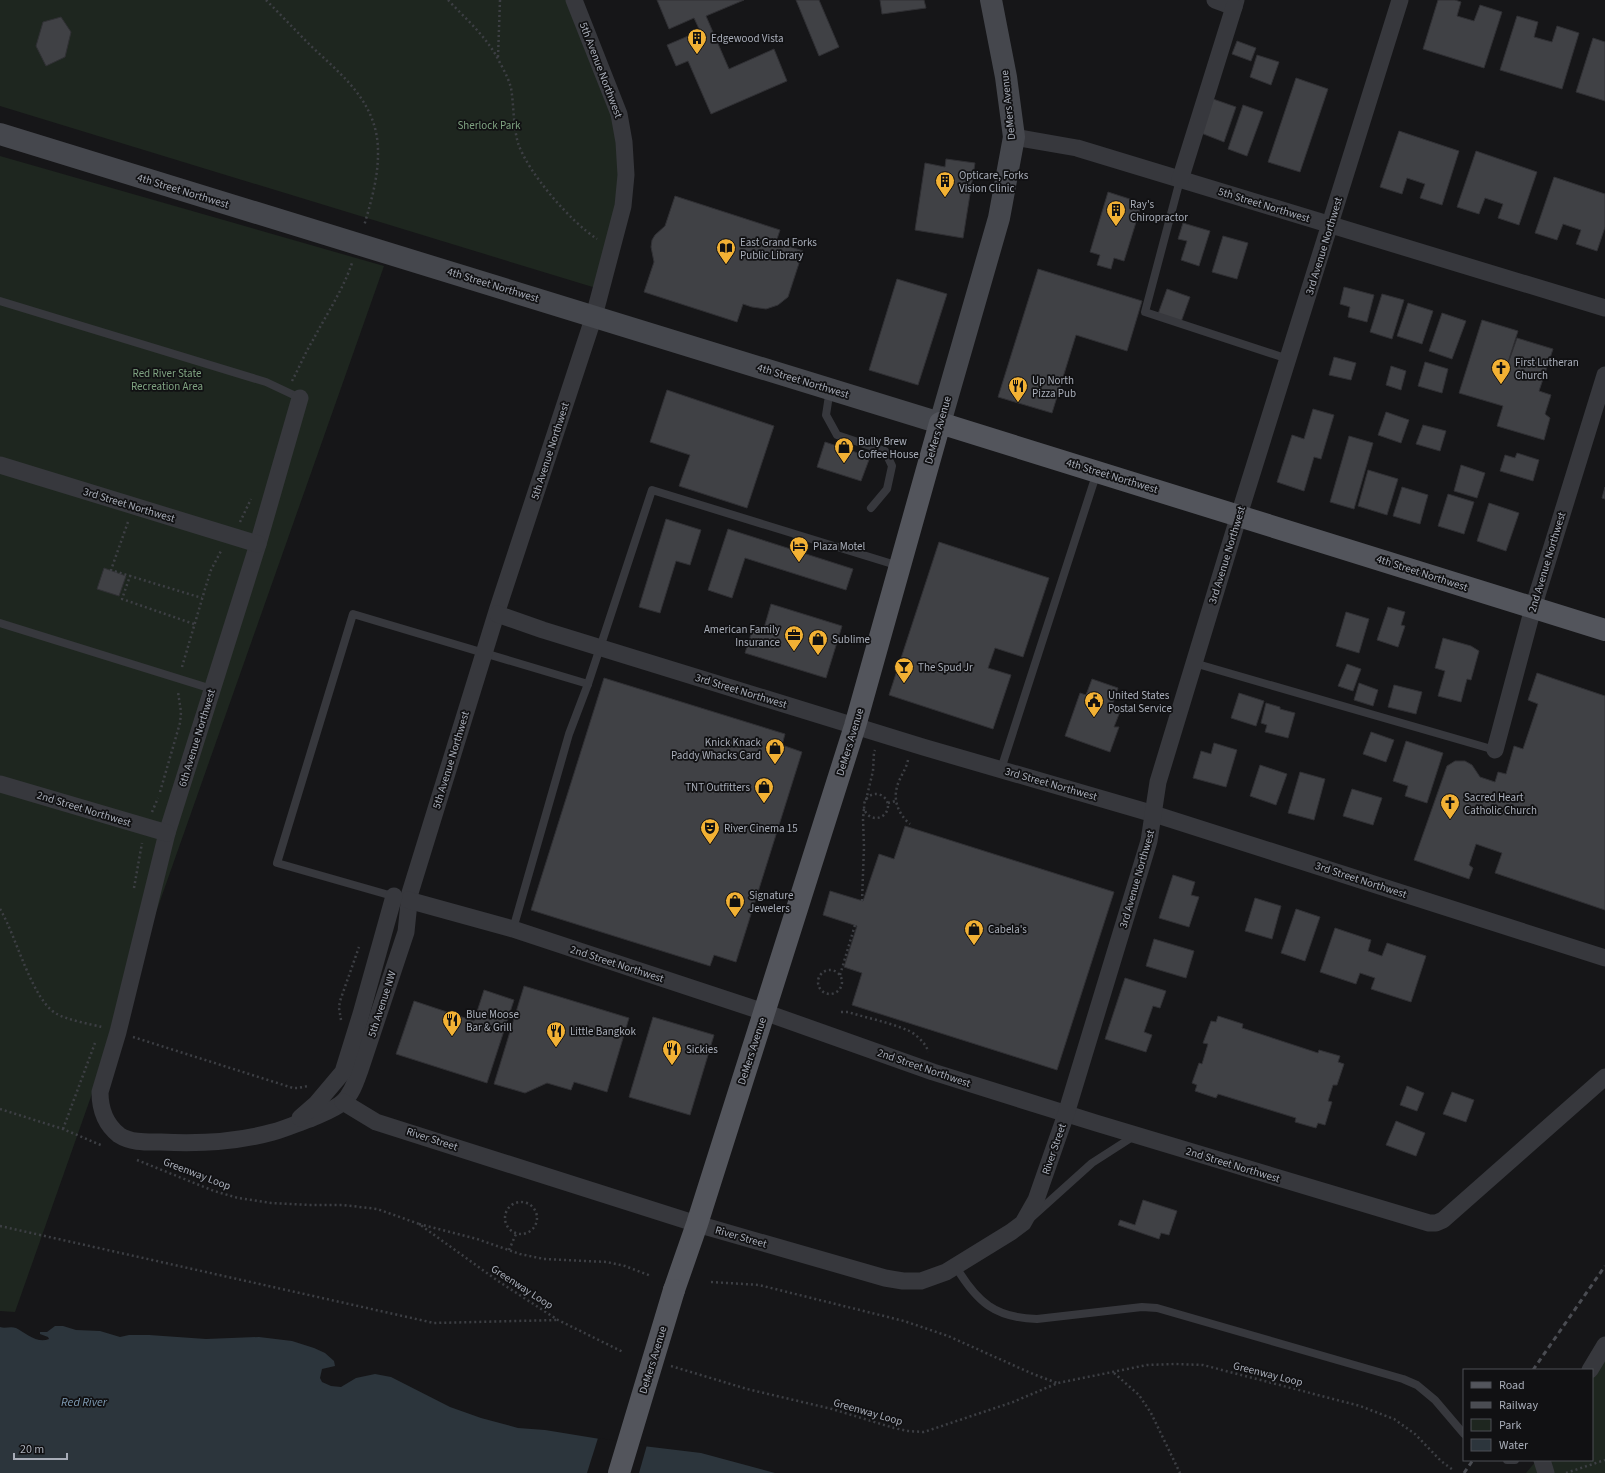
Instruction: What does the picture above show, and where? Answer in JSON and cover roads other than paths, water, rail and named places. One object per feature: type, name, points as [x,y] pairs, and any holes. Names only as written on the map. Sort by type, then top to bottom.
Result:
[{"type":"main road","name":"4th Street Northwest","points":[[940,423],[1605,630]]},
{"type":"main road","name":"DeMers Avenue","points":[[619,1473],[674,1290],[697,1224],[855,726],[940,423]]},
{"type":"street","name":"5th Avenue Northwest","points":[[401,898],[485,653],[594,316],[623,206],[626,175],[624,142],[619,114],[574,0]]},
{"type":"street","name":"DeMers Avenue","points":[[940,423],[999,218],[1014,137],[1006,77],[991,0]]},
{"type":"street","points":[[1180,180],[1235,3],[1215,0]]},
{"type":"street","name":"3rd Avenue Northwest","points":[[1066,1114],[1149,841],[1158,782],[1239,515],[1400,0]]},
{"type":"street","name":"4th Street Northwest","points":[[0,134],[940,423]]},
{"type":"street","name":"5th Street Northwest","points":[[1014,137],[1076,148],[1605,308]]},
{"type":"street","name":"2nd Avenue Northwest","points":[[1495,750],[1533,608],[1605,375]]},
{"type":"street","name":"6th Avenue Northwest","points":[[300,398],[258,544],[167,833],[118,1032],[100,1092],[100,1103],[102,1112],[109,1124],[120,1135],[138,1141],[175,1143],[211,1142],[247,1138],[273,1132],[326,1112],[343,1102]]},
{"type":"street","name":"3rd Street Northwest","points":[[0,465],[258,544]]},
{"type":"street","name":"3rd Street Northwest","points":[[497,614],[543,630],[855,726],[1154,814],[1605,958]]},
{"type":"street","name":"2nd Street Northwest","points":[[0,784],[167,833]]},
{"type":"street","points":[[293,1125],[316,1104],[343,1072],[361,1014],[401,898]]},
{"type":"street","name":"2nd Street Northwest","points":[[401,898],[513,929],[764,1012],[933,1072],[1066,1114],[1429,1223],[1436,1223],[1443,1220],[1605,1077]]},
{"type":"street","name":"5th Avenue NW","points":[[343,1102],[352,1090],[360,1070],[406,932],[401,898]]},
{"type":"street","name":"River Street","points":[[343,1102],[376,1122],[697,1224],[860,1272],[904,1281],[921,1281],[936,1277],[956,1267],[1023,1223],[1036,1200],[1066,1114]]},
{"type":"street","points":[[1591,1369],[1605,1345]]},
{"type":"street","points":[[1542,1461],[1546,1473]]},
{"type":"lane","points":[[1180,180],[1145,312],[1288,359]]},
{"type":"lane","points":[[0,301],[266,382],[300,398]]},
{"type":"lane","points":[[830,389],[826,415],[837,435],[885,451],[892,466],[887,489],[871,508]]},
{"type":"lane","points":[[1001,769],[1097,472]]},
{"type":"lane","points":[[513,929],[569,734],[588,684],[599,646],[652,490],[901,566]]},
{"type":"lane","points":[[401,898],[277,863],[353,614],[588,684]]},
{"type":"lane","points":[[0,623],[212,689]]},
{"type":"lane","points":[[1194,663],[1495,750]]},
{"type":"lane","points":[[1023,1223],[1034,1216],[1092,1164],[1135,1135]]},
{"type":"lane","points":[[956,1267],[970,1289],[988,1305],[1004,1315],[1021,1319],[1037,1319],[1067,1317],[1142,1307],[1157,1308],[1403,1379],[1417,1385],[1435,1400],[1463,1433]]},
{"type":"water","name":"Red River","points":[[55,1326],[63,1326],[76,1330],[100,1331],[120,1337],[129,1335],[149,1335],[206,1339],[259,1337],[292,1341],[325,1353],[334,1361],[335,1366],[322,1369],[320,1378],[322,1382],[331,1386],[341,1387],[356,1378],[375,1374],[391,1377],[450,1407],[481,1418],[518,1428],[545,1430],[643,1446],[701,1453],[775,1473],[0,1473],[0,1327],[16,1328],[36,1339],[45,1340],[49,1339],[48,1337],[40,1334],[40,1332],[47,1332]]},
{"type":"railway","points":[[1534,1369],[1605,1266]]},
{"type":"railway","points":[[1464,1473],[1472,1461]]},
{"type":"place","name":"Edgewood Vista","points":[[697,55]]},
{"type":"place","name":"Opticare, Forks Vision Clinic","points":[[945,198]]},
{"type":"place","name":"Ray's Chiropractor","points":[[1116,227]]},
{"type":"place","name":"East Grand Forks Public Library","points":[[726,265]]},
{"type":"place","name":"First Lutheran Church","points":[[1501,385]]},
{"type":"place","name":"Up North Pizza Pub","points":[[1018,403]]},
{"type":"place","name":"Bully Brew Coffee House","points":[[844,464]]},
{"type":"place","name":"Plaza Motel","points":[[799,563]]},
{"type":"place","name":"American Family Insurance","points":[[794,652]]},
{"type":"place","name":"Sublime","points":[[818,656]]},
{"type":"place","name":"The Spud Jr","points":[[904,684]]},
{"type":"place","name":"United States Postal Service","points":[[1094,718]]},
{"type":"place","name":"Knick Knack Paddy Whacks Card","points":[[775,765]]},
{"type":"place","name":"TNT Outfitters","points":[[764,804]]},
{"type":"place","name":"Sacred Heart Catholic Church","points":[[1450,820]]},
{"type":"place","name":"River Cinema 15","points":[[710,845]]},
{"type":"place","name":"Signature Jewelers","points":[[735,918]]},
{"type":"place","name":"Cabela's","points":[[974,946]]},
{"type":"place","name":"Blue Moose Bar & Grill","points":[[452,1037]]},
{"type":"place","name":"Little Bangkok","points":[[556,1048]]},
{"type":"place","name":"Sickies","points":[[672,1066]]},
{"type":"park label","name":"Sherlock Park","points":[[489,125]]},
{"type":"park label","name":"Red River State Recreation Area","points":[[167,379]]}]
